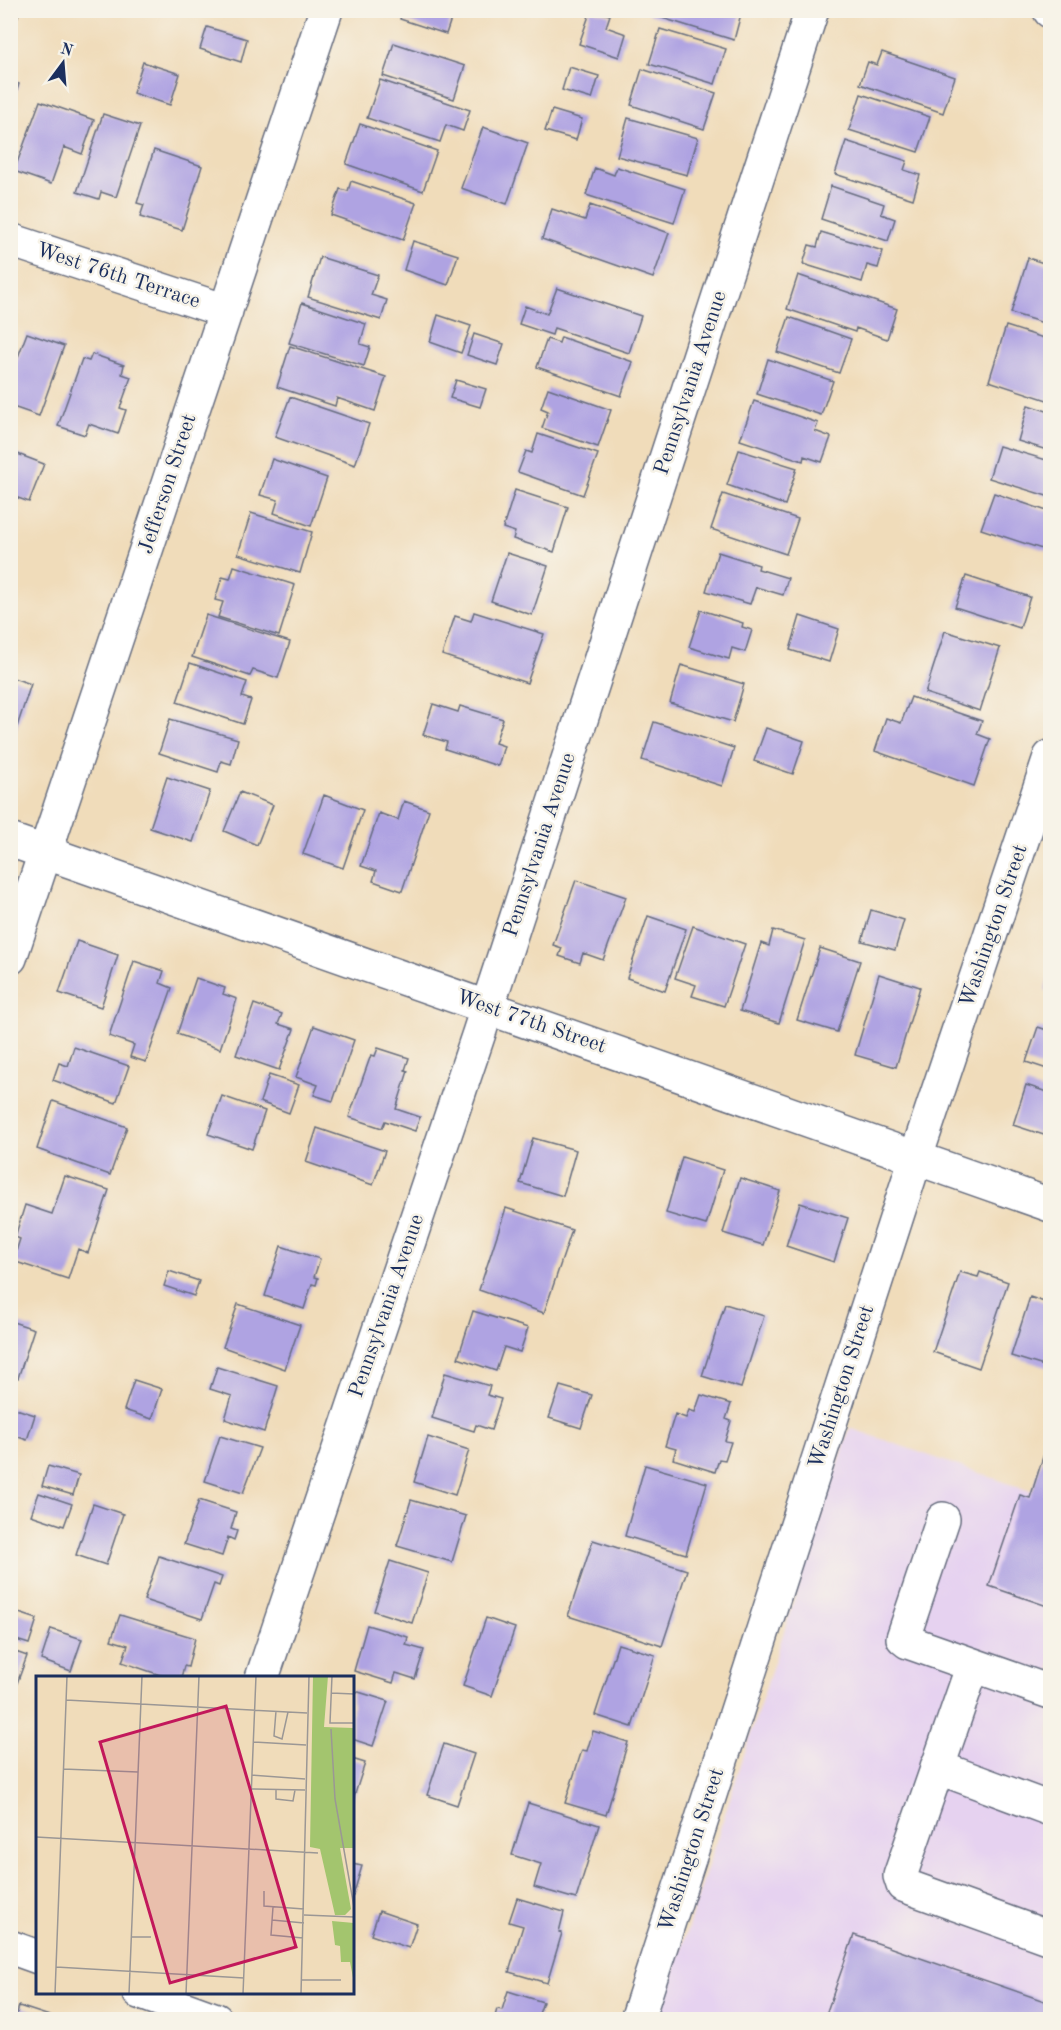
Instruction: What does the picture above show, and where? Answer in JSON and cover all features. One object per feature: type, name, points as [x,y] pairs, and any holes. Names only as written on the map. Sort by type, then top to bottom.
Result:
[{"type":"street","name":"Jefferson Street","points":[[10,958],[326,10]]},
{"type":"street","name":"Pennsylvania Avenue","points":[[262,1676],[488,1006],[812,10]]},
{"type":"street","name":"West 76th Terrace","points":[[10,240],[226,311]]},
{"type":"street","name":"Washington Street","points":[[637,2019],[916,1157],[1050,757]]},
{"type":"street","name":"West 77th Street","points":[[10,840],[1050,1205]]},
{"type":"street","points":[[943,1519],[903,1638],[908,1642],[1050,1692]]},
{"type":"street","points":[[973,1665],[900,1876],[903,1885],[1050,1938]]},
{"type":"street","points":[[937,1767],[1050,1809]]},
{"type":"street","points":[[10,1947],[36,1956]]},
{"type":"street","points":[[149,2001],[216,2019]]},
{"type":"shaded area","points":[[850,1428],[1050,1498],[1050,2019],[658,2020]]},
{"type":"building","points":[[10,10],[20,10],[11,36],[10,36]]},
{"type":"building","points":[[402,10],[454,10],[446,34],[400,19]]},
{"type":"building","points":[[591,10],[610,15],[606,27],[626,34],[619,57],[579,44]]},
{"type":"building","points":[[650,10],[742,10],[734,40],[649,14]]},
{"type":"building","points":[[207,27],[247,39],[241,62],[200,49]]},
{"type":"building","points":[[660,29],[726,49],[715,84],[649,64]]},
{"type":"building","points":[[394,43],[465,66],[454,99],[383,76]]},
{"type":"building","points":[[882,52],[955,77],[943,113],[860,84],[868,62],[877,65]]},
{"type":"building","points":[[143,62],[180,74],[170,105],[133,93]]},
{"type":"building","points":[[569,67],[599,76],[592,99],[562,90]]},
{"type":"building","points":[[642,69],[716,93],[704,129],[631,105]]},
{"type":"building","points":[[380,80],[470,110],[463,131],[446,125],[440,142],[367,118]]},
{"type":"building","points":[[10,81],[19,84],[11,108],[10,108]]},
{"type":"building","points":[[861,94],[930,117],[918,152],[849,130]]},
{"type":"building","points":[[40,101],[94,120],[82,154],[64,147],[51,184],[14,171]]},
{"type":"building","points":[[552,110],[582,119],[576,140],[545,131]]},
{"type":"building","points":[[103,114],[140,126],[116,197],[101,192],[99,199],[77,192]]},
{"type":"building","points":[[628,118],[698,138],[687,175],[617,156]]},
{"type":"building","points":[[360,124],[437,151],[423,191],[346,164]]},
{"type":"building","points":[[483,127],[528,143],[507,204],[461,188]]},
{"type":"building","points":[[846,141],[907,161],[904,170],[920,175],[913,199],[835,174]]},
{"type":"building","points":[[154,150],[202,166],[182,230],[140,217],[144,205],[137,203]]},
{"type":"building","points":[[617,167],[685,189],[674,223],[586,195],[595,168],[614,175]]},
{"type":"building","points":[[351,181],[416,203],[403,240],[331,215],[340,189],[348,191]]},
{"type":"building","points":[[831,186],[884,204],[881,214],[895,219],[888,241],[821,219]]},
{"type":"building","points":[[590,205],[669,233],[653,278],[542,239],[552,209],[585,220]]},
{"type":"building","points":[[821,232],[883,251],[878,268],[867,265],[862,282],[803,264],[809,245],[817,247]]},
{"type":"building","points":[[413,241],[458,255],[448,285],[404,270]]},
{"type":"building","points":[[320,257],[378,275],[371,295],[387,300],[381,320],[308,297]]},
{"type":"building","points":[[1028,258],[1050,265],[1050,325],[1011,313]]},
{"type":"building","points":[[798,275],[897,309],[887,339],[856,328],[855,332],[787,309]]},
{"type":"building","points":[[557,288],[641,316],[629,353],[554,328],[552,335],[519,324],[525,306],[547,314]]},
{"type":"building","points":[[302,303],[366,324],[360,344],[370,347],[364,366],[289,343]]},
{"type":"building","points":[[438,315],[471,326],[461,353],[430,342]]},
{"type":"building","points":[[789,317],[851,339],[839,373],[777,352]]},
{"type":"building","points":[[1006,326],[1050,340],[1050,401],[989,381]]},
{"type":"building","points":[[27,333],[64,346],[39,416],[10,406],[10,378]]},
{"type":"building","points":[[474,334],[504,344],[497,365],[467,355]]},
{"type":"building","points":[[561,337],[633,362],[621,396],[537,367],[547,339],[559,343]]},
{"type":"building","points":[[290,346],[386,377],[375,411],[337,398],[335,406],[277,387]]},
{"type":"building","points":[[92,354],[124,365],[122,374],[131,377],[120,408],[126,410],[118,434],[89,424],[85,435],[58,426],[82,359],[89,361]]},
{"type":"building","points":[[768,359],[833,381],[821,415],[757,394]]},
{"type":"building","points":[[456,380],[486,389],[480,407],[450,398]]},
{"type":"building","points":[[548,388],[611,410],[598,447],[542,428],[548,411],[541,408]]},
{"type":"building","points":[[290,397],[369,424],[355,465],[275,437]]},
{"type":"building","points":[[754,401],[818,423],[815,431],[831,437],[822,462],[804,456],[803,461],[740,440]]},
{"type":"building","points":[[1028,405],[1050,412],[1050,451],[1018,441]]},
{"type":"building","points":[[538,434],[598,454],[583,495],[518,472],[526,451],[532,453]]},
{"type":"building","points":[[999,446],[1050,461],[1050,497],[989,478]]},
{"type":"building","points":[[739,450],[797,468],[785,505],[727,485]]},
{"type":"building","points":[[10,451],[44,464],[29,502],[10,495]]},
{"type":"building","points":[[272,459],[327,478],[311,526],[274,513],[278,500],[260,495]]},
{"type":"building","points":[[515,490],[568,507],[554,552],[513,539],[515,532],[503,528]]},
{"type":"building","points":[[994,493],[1050,512],[1048,551],[981,529]]},
{"type":"building","points":[[723,494],[798,519],[786,554],[711,529]]},
{"type":"building","points":[[251,513],[312,532],[300,573],[238,554]]},
{"type":"building","points":[[718,552],[759,565],[758,569],[788,578],[783,595],[756,587],[750,604],[706,591]]},
{"type":"building","points":[[507,553],[548,566],[532,615],[491,601]]},
{"type":"building","points":[[234,566],[295,585],[279,636],[218,617],[223,602],[215,600],[222,577],[230,579]]},
{"type":"building","points":[[966,576],[1030,597],[1020,628],[955,607]]},
{"type":"building","points":[[701,610],[743,623],[742,627],[752,630],[745,652],[732,648],[729,659],[689,647]]},
{"type":"building","points":[[474,612],[544,634],[527,683],[442,655],[455,616],[471,621]]},
{"type":"building","points":[[206,615],[290,642],[278,678],[253,670],[250,676],[192,657]]},
{"type":"building","points":[[800,616],[839,629],[829,662],[790,650]]},
{"type":"building","points":[[945,631],[1000,648],[980,711],[925,693]]},
{"type":"building","points":[[190,663],[247,682],[242,697],[251,700],[243,724],[177,702]]},
{"type":"building","points":[[681,665],[744,684],[733,722],[670,703]]},
{"type":"building","points":[[10,677],[31,684],[11,745],[10,745]]},
{"type":"building","points":[[911,697],[982,721],[977,734],[990,739],[974,786],[875,751],[886,718],[901,723]]},
{"type":"building","points":[[433,704],[458,712],[460,706],[503,719],[495,743],[504,746],[498,766],[445,749],[447,742],[423,735]]},
{"type":"building","points":[[170,719],[238,739],[231,764],[221,761],[218,772],[159,753]]},
{"type":"building","points":[[654,722],[734,748],[722,786],[642,760]]},
{"type":"building","points":[[766,728],[804,741],[793,774],[754,761]]},
{"type":"building","points":[[167,777],[210,791],[193,842],[150,828]]},
{"type":"building","points":[[240,792],[273,805],[257,845],[224,831]]},
{"type":"building","points":[[324,795],[363,810],[343,868],[303,854]]},
{"type":"building","points":[[404,801],[429,810],[402,891],[373,881],[376,871],[361,866],[379,813],[398,820]]},
{"type":"building","points":[[576,880],[626,897],[603,960],[583,953],[580,963],[559,956],[562,948],[553,945]]},
{"type":"building","points":[[871,910],[904,920],[895,950],[862,941]]},
{"type":"building","points":[[648,916],[686,929],[665,991],[627,978]]},
{"type":"building","points":[[693,926],[745,944],[724,1006],[692,996],[696,985],[675,978]]},
{"type":"building","points":[[773,930],[805,940],[779,1023],[740,1011],[761,943],[769,946]]},
{"type":"building","points":[[77,941],[118,955],[101,1007],[59,993]]},
{"type":"building","points":[[820,948],[860,961],[837,1032],[797,1020]]},
{"type":"building","points":[[134,961],[164,971],[160,983],[172,988],[146,1062],[130,1057],[134,1045],[109,1036]]},
{"type":"building","points":[[879,974],[920,987],[896,1067],[855,1055]]},
{"type":"building","points":[[1050,974],[1050,992],[1045,990]]},
{"type":"building","points":[[196,978],[225,988],[223,994],[237,999],[220,1049],[177,1034]]},
{"type":"building","points":[[254,1004],[282,1014],[278,1024],[294,1029],[279,1070],[236,1055]]},
{"type":"building","points":[[1050,1022],[1050,1070],[1026,1062],[1038,1027],[1047,1030]]},
{"type":"building","points":[[314,1026],[354,1040],[333,1101],[314,1095],[318,1085],[296,1077]]},
{"type":"building","points":[[74,1047],[129,1066],[116,1103],[53,1080],[59,1063],[68,1066]]},
{"type":"building","points":[[378,1048],[409,1058],[405,1070],[408,1071],[396,1109],[420,1117],[415,1131],[385,1121],[382,1128],[349,1117],[371,1055],[375,1056]]},
{"type":"building","points":[[269,1075],[299,1085],[289,1113],[260,1102]]},
{"type":"building","points":[[1026,1085],[1050,1093],[1050,1137],[1013,1125]]},
{"type":"building","points":[[222,1096],[265,1111],[252,1149],[208,1134]]},
{"type":"building","points":[[53,1101],[127,1127],[110,1175],[37,1149]]},
{"type":"building","points":[[317,1128],[385,1151],[373,1185],[306,1162]]},
{"type":"building","points":[[533,1138],[576,1150],[563,1196],[520,1183]]},
{"type":"building","points":[[682,1157],[723,1170],[706,1225],[666,1213]]},
{"type":"building","points":[[65,1176],[109,1190],[88,1253],[78,1249],[68,1279],[13,1261],[20,1239],[15,1237],[25,1205],[52,1214]]},
{"type":"building","points":[[740,1178],[780,1191],[763,1245],[723,1233]]},
{"type":"building","points":[[800,1203],[848,1218],[834,1262],[786,1246]]},
{"type":"building","points":[[506,1208],[572,1230],[544,1313],[479,1290]]},
{"type":"building","points":[[281,1246],[320,1259],[314,1277],[318,1278],[316,1285],[312,1284],[304,1309],[265,1296]]},
{"type":"building","points":[[169,1271],[199,1281],[194,1296],[164,1286]]},
{"type":"building","points":[[960,1272],[978,1277],[980,1272],[1008,1282],[979,1368],[933,1352]]},
{"type":"building","points":[[1030,1297],[1050,1304],[1050,1368],[1011,1356]]},
{"type":"building","points":[[238,1304],[300,1325],[285,1369],[223,1347]]},
{"type":"building","points":[[725,1304],[764,1316],[741,1388],[702,1376]]},
{"type":"building","points":[[473,1311],[528,1328],[520,1352],[504,1347],[496,1371],[458,1358]]},
{"type":"building","points":[[10,1321],[34,1329],[18,1378],[10,1376]]},
{"type":"building","points":[[217,1367],[278,1386],[264,1432],[225,1419],[232,1396],[210,1389]]},
{"type":"building","points":[[445,1373],[490,1386],[487,1395],[501,1399],[491,1430],[476,1425],[474,1431],[432,1418]]},
{"type":"building","points":[[134,1380],[162,1389],[152,1419],[124,1410]]},
{"type":"building","points":[[560,1386],[592,1395],[581,1428],[549,1418]]},
{"type":"building","points":[[701,1395],[731,1404],[726,1419],[731,1421],[725,1441],[731,1442],[725,1460],[719,1459],[715,1472],[673,1459],[676,1449],[665,1446],[675,1414],[686,1418],[689,1410],[695,1412]]},
{"type":"building","points":[[10,1407],[35,1415],[27,1440],[10,1434]]},
{"type":"building","points":[[1050,1435],[1050,1607],[989,1586],[1020,1495],[1030,1498]]},
{"type":"building","points":[[220,1436],[260,1448],[243,1493],[205,1481]]},
{"type":"building","points":[[428,1437],[469,1450],[455,1495],[414,1482]]},
{"type":"building","points":[[645,1465],[707,1483],[686,1554],[625,1536]]},
{"type":"building","points":[[48,1466],[79,1475],[73,1495],[42,1486]]},
{"type":"building","points":[[39,1493],[72,1504],[64,1526],[31,1515]]},
{"type":"building","points":[[199,1500],[236,1512],[231,1529],[237,1531],[234,1540],[228,1537],[222,1556],[184,1544]]},
{"type":"building","points":[[411,1500],[466,1516],[452,1562],[397,1546]]},
{"type":"building","points":[[93,1504],[123,1514],[106,1565],[76,1555]]},
{"type":"building","points":[[593,1540],[687,1570],[662,1646],[568,1616]]},
{"type":"building","points":[[159,1556],[222,1577],[219,1586],[214,1584],[202,1619],[144,1600]]},
{"type":"building","points":[[390,1561],[428,1573],[412,1623],[374,1611]]},
{"type":"building","points":[[10,1610],[37,1619],[29,1644],[10,1638]]},
{"type":"building","points":[[120,1615],[195,1638],[188,1667],[184,1666],[182,1676],[163,1676],[122,1662],[128,1645],[111,1640]]},
{"type":"building","points":[[486,1618],[515,1628],[492,1696],[463,1686]]},
{"type":"building","points":[[367,1625],[408,1637],[406,1645],[424,1650],[415,1679],[396,1673],[393,1683],[354,1671]]},
{"type":"building","points":[[51,1629],[82,1639],[71,1671],[41,1660]]},
{"type":"building","points":[[618,1644],[655,1655],[632,1727],[595,1715]]},
{"type":"building","points":[[10,1650],[27,1656],[12,1697],[10,1696]]},
{"type":"building","points":[[354,1691],[388,1701],[373,1746],[354,1740]]},
{"type":"building","points":[[593,1731],[628,1742],[606,1815],[565,1803],[582,1750],[587,1751]]},
{"type":"building","points":[[444,1744],[474,1754],[457,1805],[427,1795]]},
{"type":"building","points":[[354,1760],[365,1763],[354,1797]]},
{"type":"building","points":[[528,1803],[599,1825],[576,1899],[534,1887],[541,1864],[512,1855]]},
{"type":"building","points":[[354,1864],[362,1866],[354,1893]]},
{"type":"building","points":[[517,1898],[564,1912],[559,1932],[562,1933],[547,1983],[509,1972],[523,1926],[509,1922]]},
{"type":"building","points":[[379,1911],[417,1924],[409,1948],[371,1935]]},
{"type":"building","points":[[854,1935],[1050,2003],[1050,2020],[824,2020]]},
{"type":"building","points":[[508,1991],[543,2002],[537,2020],[494,2020],[497,2009],[502,2010]]},
{"type":"building","points":[[19,2006],[59,2019],[15,2020]]}]
